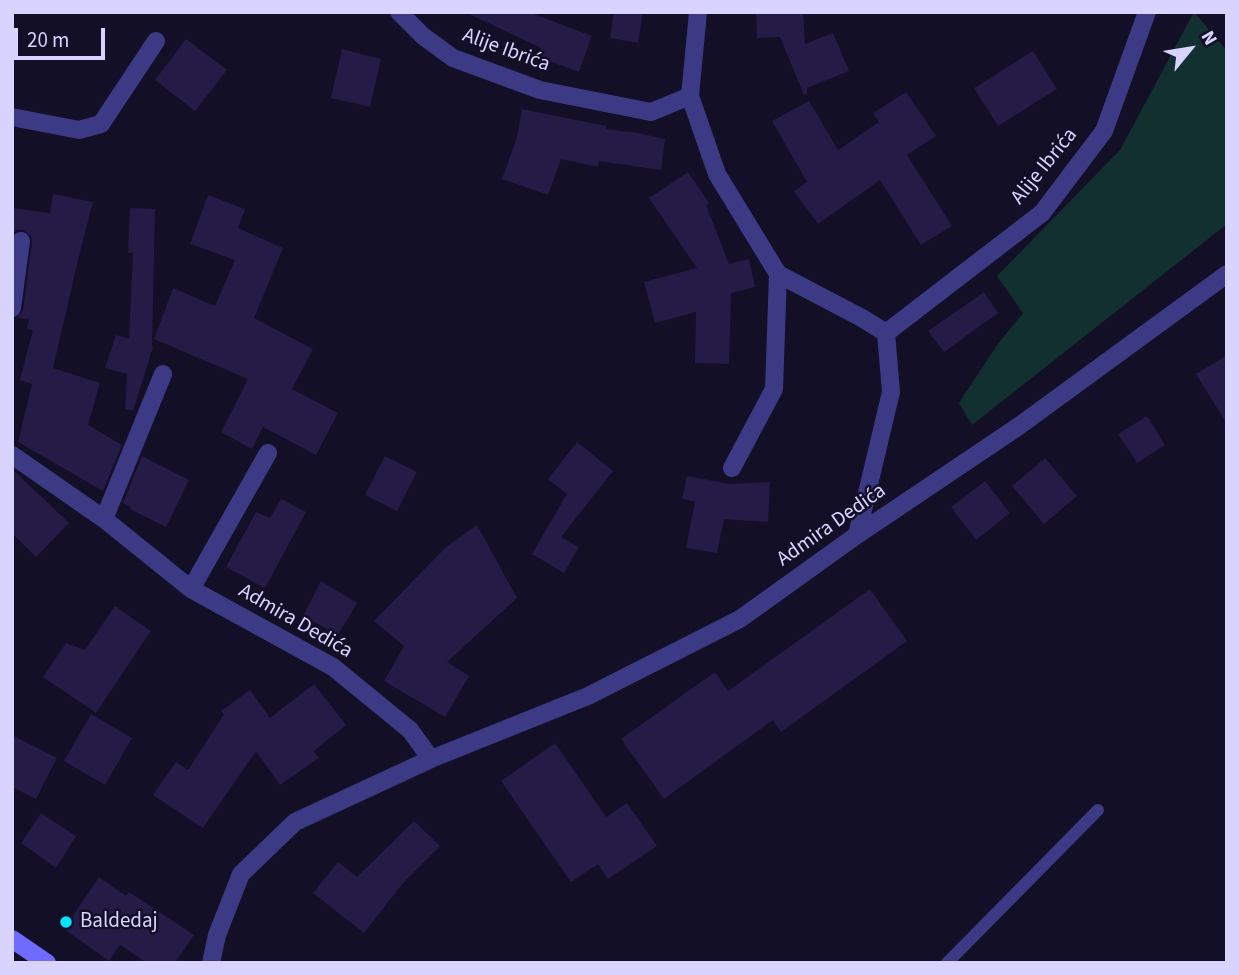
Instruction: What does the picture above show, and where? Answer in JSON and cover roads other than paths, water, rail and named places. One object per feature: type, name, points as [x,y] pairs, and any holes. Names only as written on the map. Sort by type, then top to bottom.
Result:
[{"type":"main road","points":[[12,939],[47,963]]},
{"type":"street","name":"Alije Ibrića","points":[[399,12],[423,36],[453,58],[540,90],[651,112],[690,96]]},
{"type":"street","points":[[698,12],[690,96],[717,174],[778,274],[886,332],[891,392],[857,535]]},
{"type":"street","name":"Alije Ibrića","points":[[886,332],[1042,213],[1104,131],[1147,12]]},
{"type":"street","points":[[12,117],[79,130],[101,124],[156,40]]},
{"type":"street","points":[[12,308],[21,241]]},
{"type":"street","points":[[732,468],[774,389],[778,274]]},
{"type":"street","name":"Admira Dedića","points":[[211,963],[217,936],[241,874],[295,822],[431,759],[588,696],[740,619],[857,535],[1019,426],[1227,274]]},
{"type":"street","points":[[104,519],[163,374]]},
{"type":"street","points":[[191,589],[268,453]]},
{"type":"street","name":"Admira Dedića","points":[[12,454],[104,519],[191,589],[332,667],[410,730],[431,759]]},
{"type":"lane","points":[[947,963],[1098,810]]},
{"type":"place","name":"Baldedaj","points":[[66,922]]}]
